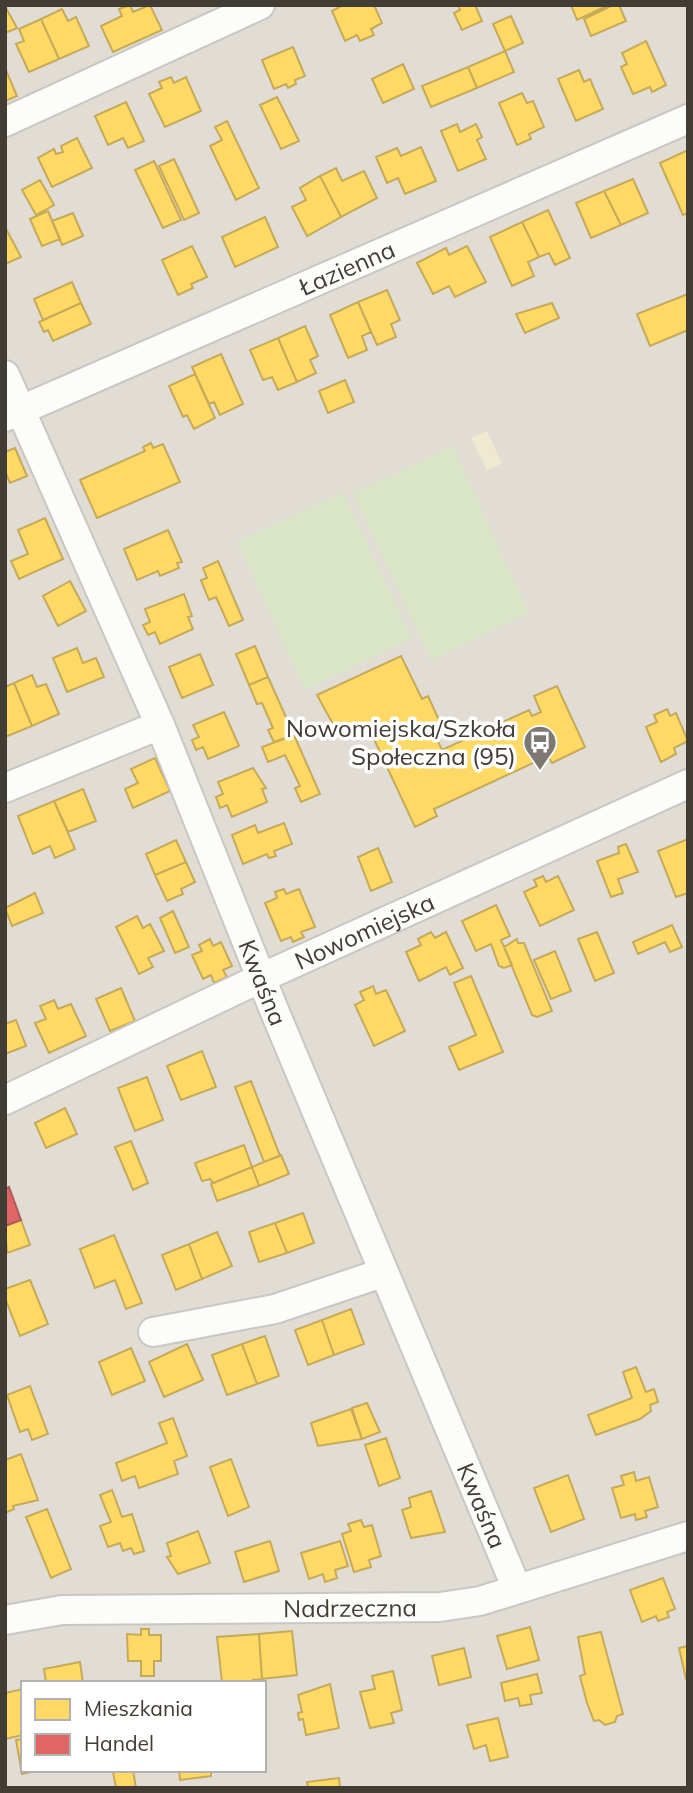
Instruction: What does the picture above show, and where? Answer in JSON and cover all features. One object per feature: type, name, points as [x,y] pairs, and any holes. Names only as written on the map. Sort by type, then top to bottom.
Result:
[{"type":"street","points":[[5,122],[260,5]]},
{"type":"street","name":"Łazienna","points":[[13,413],[688,119]]},
{"type":"street","name":"Kwaśna","points":[[5,375],[13,413],[160,725],[382,1273],[517,1589]]},
{"type":"street","points":[[5,788],[160,725]]},
{"type":"street","name":"Nowomiejska","points":[[5,1100],[261,978],[688,784]]},
{"type":"street","points":[[153,1332],[275,1309],[382,1273]]},
{"type":"street","name":"Nadrzeczna","points":[[5,1620],[62,1609],[440,1607],[480,1601],[688,1536]]},
{"type":"shaded area","points":[[5,5],[688,5],[688,1788],[5,1788]]},
{"type":"green space","points":[[453,446],[529,613],[431,661],[353,493]]},
{"type":"green space","points":[[343,492],[412,639],[305,690],[237,542]]},
{"type":"sand","points":[[487,431],[502,463],[487,470],[471,438]]},
{"type":"building: Mieszkania","points":[[130,5],[133,12],[150,5],[162,30],[113,52],[101,26],[122,16],[119,9]]},
{"type":"building: Mieszkania","points":[[343,5],[374,5],[382,23],[371,29],[374,35],[360,41],[357,35],[345,41],[332,11]]},
{"type":"building: Mieszkania","points":[[458,5],[475,5],[482,21],[462,30],[454,13],[460,10]]},
{"type":"building: Mieszkania","points":[[571,5],[609,5],[577,20]]},
{"type":"building: Mieszkania","points":[[613,5],[619,5],[626,21],[591,36],[584,19]]},
{"type":"building: Mieszkania","points":[[5,6],[17,28],[5,33]]},
{"type":"building: Mieszkania","points":[[62,9],[68,21],[76,17],[89,46],[59,59],[41,19]]},
{"type":"building: Mieszkania","points":[[511,16],[523,43],[505,51],[493,24]]},
{"type":"building: Mieszkania","points":[[41,19],[59,59],[29,72],[16,44],[24,41],[19,29]]},
{"type":"building: Mieszkania","points":[[646,41],[666,85],[652,92],[650,87],[633,94],[621,67],[627,64],[622,53]]},
{"type":"building: Mieszkania","points":[[293,47],[305,76],[295,80],[296,84],[288,88],[286,84],[274,89],[262,60]]},
{"type":"building: Mieszkania","points":[[505,51],[514,72],[477,88],[468,67]]},
{"type":"building: Mieszkania","points":[[403,64],[414,89],[383,103],[372,79]]},
{"type":"building: Mieszkania","points":[[468,67],[477,88],[431,107],[422,86]]},
{"type":"building: Mieszkania","points":[[5,68],[17,96],[5,101]]},
{"type":"building: Mieszkania","points":[[579,70],[584,82],[590,79],[603,109],[576,121],[558,79]]},
{"type":"building: Mieszkania","points":[[171,77],[174,83],[186,77],[201,111],[165,127],[149,94],[162,88],[159,82]]},
{"type":"building: Mieszkania","points":[[522,93],[527,103],[533,101],[544,127],[529,134],[531,139],[517,145],[499,103]]},
{"type":"building: Mieszkania","points":[[277,97],[299,141],[281,149],[260,105]]},
{"type":"building: Mieszkania","points":[[126,102],[144,141],[128,148],[123,138],[108,145],[95,116]]},
{"type":"building: Mieszkania","points":[[227,121],[259,188],[236,200],[210,146],[222,140],[215,127]]},
{"type":"building: Mieszkania","points":[[457,124],[460,132],[476,124],[482,137],[477,140],[486,159],[458,171],[441,131]]},
{"type":"building: Mieszkania","points":[[77,138],[92,168],[52,187],[38,158],[54,149],[56,154],[63,152],[61,146]]},
{"type":"building: Mieszkania","points":[[421,147],[436,181],[405,194],[398,178],[387,183],[376,157],[397,148],[401,156]]},
{"type":"building: Mieszkania","points":[[688,150],[688,213],[683,215],[660,163]]},
{"type":"building: Mieszkania","points":[[174,159],[199,213],[184,220],[159,166]]},
{"type":"building: Mieszkania","points":[[154,161],[181,220],[163,228],[135,170]]},
{"type":"building: Mieszkania","points":[[336,168],[342,181],[364,171],[377,198],[341,217],[320,176]]},
{"type":"building: Mieszkania","points":[[320,176],[341,217],[307,236],[292,207],[306,200],[300,188]]},
{"type":"building: Mieszkania","points":[[633,179],[648,213],[621,225],[604,191]]},
{"type":"building: Mieszkania","points":[[40,180],[54,205],[36,215],[22,190]]},
{"type":"building: Mieszkania","points":[[604,191],[621,225],[591,238],[576,203]]},
{"type":"building: Mieszkania","points":[[548,210],[570,258],[555,265],[549,253],[539,257],[522,222]]},
{"type":"building: Mieszkania","points":[[48,211],[60,239],[42,246],[30,219]]},
{"type":"building: Mieszkania","points":[[73,213],[83,236],[62,245],[52,221]]},
{"type":"building: Mieszkania","points":[[265,217],[278,247],[235,267],[222,237]]},
{"type":"building: Mieszkania","points":[[522,222],[539,257],[528,262],[534,276],[512,286],[490,237]]},
{"type":"building: Mieszkania","points":[[5,227],[21,257],[5,264]]},
{"type":"building: Mieszkania","points":[[192,246],[207,277],[191,284],[193,288],[178,295],[162,260]]},
{"type":"building: Mieszkania","points":[[467,246],[486,282],[455,297],[449,286],[433,294],[417,263],[446,248],[449,255]]},
{"type":"building: Mieszkania","points":[[72,282],[81,303],[43,320],[34,299]]},
{"type":"building: Mieszkania","points":[[387,290],[400,320],[391,324],[396,337],[377,345],[358,302]]},
{"type":"building: Mieszkania","points":[[688,294],[688,330],[650,346],[637,314]]},
{"type":"building: Mieszkania","points":[[358,302],[371,332],[362,336],[367,350],[348,358],[330,315]]},
{"type":"building: Mieszkania","points":[[81,303],[91,324],[53,341],[48,330],[44,332],[39,322]]},
{"type":"building: Mieszkania","points":[[552,303],[559,318],[525,333],[516,314]]},
{"type":"building: Mieszkania","points":[[305,326],[318,356],[310,360],[316,373],[297,382],[278,338]]},
{"type":"building: Mieszkania","points":[[278,338],[297,382],[278,390],[272,377],[263,380],[250,350]]},
{"type":"building: Mieszkania","points":[[221,354],[243,404],[220,415],[214,402],[209,404],[192,367]]},
{"type":"building: Mieszkania","points":[[195,374],[215,418],[194,429],[187,415],[183,417],[169,386]]},
{"type":"building: Mieszkania","points":[[345,380],[354,402],[328,413],[319,391]]},
{"type":"building: Mieszkania","points":[[151,443],[153,448],[163,444],[180,482],[97,518],[80,480],[145,451],[143,447]]},
{"type":"building: Mieszkania","points":[[15,448],[27,476],[10,483],[5,471],[5,452]]},
{"type":"building: Mieszkania","points":[[45,518],[63,559],[19,579],[11,561],[28,554],[18,530]]},
{"type":"building: Mieszkania","points":[[168,530],[182,562],[177,563],[179,568],[160,576],[158,571],[137,580],[124,549]]},
{"type":"building: Mieszkania","points":[[218,561],[243,620],[229,626],[216,597],[209,600],[201,580],[207,578],[203,568]]},
{"type":"building: Mieszkania","points":[[70,581],[86,611],[58,626],[43,596]]},
{"type":"building: Mieszkania","points":[[184,594],[192,616],[188,617],[193,629],[160,644],[155,632],[148,635],[143,625],[150,622],[145,609]]},
{"type":"building: Mieszkania","points":[[255,646],[268,677],[249,685],[236,654]]},
{"type":"building: Mieszkania","points":[[77,648],[83,663],[96,658],[104,677],[67,692],[53,658]]},
{"type":"building: Mieszkania","points":[[200,654],[213,685],[182,698],[169,667]]},
{"type":"building: Mieszkania","points":[[401,656],[422,699],[428,696],[443,729],[434,733],[442,750],[529,710],[532,716],[541,712],[534,696],[557,686],[585,747],[552,763],[548,756],[434,809],[437,816],[415,827],[367,724],[340,737],[317,695]]},
{"type":"building: Mieszkania","points":[[32,675],[37,687],[46,684],[59,714],[32,726],[14,683]]},
{"type":"building: Mieszkania","points":[[268,677],[294,735],[274,742],[268,730],[273,728],[262,703],[257,704],[249,685]]},
{"type":"building: Mieszkania","points":[[14,683],[32,726],[5,737],[5,687]]},
{"type":"building: Mieszkania","points":[[667,709],[670,716],[676,713],[688,741],[674,748],[676,754],[661,762],[646,727],[657,722],[654,715]]},
{"type":"building: Mieszkania","points":[[224,712],[239,746],[208,759],[203,747],[196,750],[192,740],[199,737],[193,725]]},
{"type":"building: Mieszkania","points":[[294,735],[320,794],[301,802],[295,788],[300,786],[285,755],[268,762],[262,747]]},
{"type":"building: Mieszkania","points":[[155,758],[170,791],[133,808],[125,789],[138,783],[131,769]]},
{"type":"building: Mieszkania","points":[[253,768],[266,788],[262,789],[267,802],[232,817],[227,805],[220,808],[216,797],[223,794],[218,782]]},
{"type":"building: Mieszkania","points":[[83,789],[96,821],[68,832],[54,801]]},
{"type":"building: Mieszkania","points":[[54,801],[75,849],[55,858],[50,846],[33,854],[18,816]]},
{"type":"building: Mieszkania","points":[[284,823],[292,844],[274,851],[276,856],[269,858],[267,854],[243,864],[232,835],[255,825],[258,833]]},
{"type":"building: Mieszkania","points":[[688,839],[688,893],[676,897],[658,851]]},
{"type":"building: Mieszkania","points":[[176,840],[186,862],[155,875],[146,854]]},
{"type":"building: Mieszkania","points":[[626,844],[638,872],[618,879],[623,893],[611,897],[597,861],[619,853],[618,847]]},
{"type":"building: Mieszkania","points":[[378,848],[392,882],[371,891],[358,857]]},
{"type":"building: Mieszkania","points":[[186,862],[195,882],[181,889],[183,894],[167,901],[155,875]]},
{"type":"building: Mieszkania","points":[[543,876],[546,882],[558,876],[574,910],[540,926],[524,892],[537,886],[534,880]]},
{"type":"building: Mieszkania","points":[[284,889],[286,894],[299,889],[315,927],[301,932],[304,937],[293,942],[291,937],[281,941],[265,903],[277,898],[275,892]]},
{"type":"building: Mieszkania","points":[[35,893],[43,913],[12,926],[5,908]]},
{"type":"building: Mieszkania","points":[[496,905],[510,936],[501,940],[512,965],[504,968],[499,966],[491,944],[476,951],[462,921]]},
{"type":"building: Mieszkania","points":[[173,911],[189,947],[175,953],[160,918]]},
{"type":"building: Mieszkania","points":[[137,916],[143,928],[150,924],[164,951],[148,958],[153,967],[139,974],[116,927]]},
{"type":"building: Mieszkania","points":[[672,925],[682,947],[670,952],[665,942],[638,954],[633,942]]},
{"type":"building: Mieszkania","points":[[431,932],[435,938],[446,932],[463,968],[450,975],[446,967],[419,981],[406,952],[421,945],[418,939]]},
{"type":"building: Mieszkania","points":[[597,932],[614,973],[595,981],[578,939]]},
{"type":"building: Mieszkania","points":[[210,939],[213,946],[221,942],[232,966],[223,970],[227,977],[214,983],[211,975],[203,979],[192,955],[202,951],[199,945]]},
{"type":"building: Mieszkania","points":[[517,939],[518,943],[524,943],[552,1011],[537,1017],[532,1015],[504,947]]},
{"type":"building: Mieszkania","points":[[555,951],[571,991],[551,999],[534,960]]},
{"type":"building: Mieszkania","points":[[471,976],[503,1052],[459,1070],[449,1047],[476,1035],[454,983]]},
{"type":"building: Mieszkania","points":[[373,986],[376,994],[386,990],[405,1031],[374,1046],[355,1005],[364,1000],[360,992]]},
{"type":"building: Mieszkania","points":[[121,988],[135,1021],[110,1031],[96,999]]},
{"type":"building: Mieszkania","points":[[54,1000],[58,1009],[71,1004],[86,1036],[49,1053],[35,1023],[46,1019],[40,1006]]},
{"type":"building: Mieszkania","points":[[16,1020],[26,1046],[5,1054],[5,1024]]},
{"type":"building: Mieszkania","points":[[202,1051],[216,1087],[181,1100],[167,1066]]},
{"type":"building: Mieszkania","points":[[147,1077],[163,1120],[135,1131],[118,1088]]},
{"type":"building: Mieszkania","points":[[251,1081],[280,1156],[264,1162],[235,1087]]},
{"type":"building: Mieszkania","points":[[65,1108],[77,1134],[46,1148],[35,1123]]},
{"type":"building: Mieszkania","points":[[131,1141],[148,1183],[133,1190],[115,1147]]},
{"type":"building: Mieszkania","points":[[244,1145],[252,1167],[213,1183],[210,1179],[202,1181],[195,1163]]},
{"type":"building: Mieszkania","points":[[281,1155],[289,1174],[259,1186],[252,1167]]},
{"type":"building: Mieszkania","points":[[252,1167],[259,1186],[217,1201],[211,1184]]},
{"type":"building: Mieszkania","points":[[303,1213],[314,1243],[287,1253],[275,1223]]},
{"type":"building: Mieszkania","points":[[21,1220],[30,1245],[7,1253],[5,1226]]},
{"type":"building: Mieszkania","points":[[275,1223],[287,1253],[259,1262],[249,1232]]},
{"type":"building: Mieszkania","points":[[217,1232],[232,1266],[202,1279],[189,1244]]},
{"type":"building: Mieszkania","points":[[114,1235],[142,1303],[126,1309],[115,1280],[95,1288],[80,1249]]},
{"type":"building: Mieszkania","points":[[189,1244],[202,1279],[176,1290],[162,1255]]},
{"type":"building: Mieszkania","points":[[30,1280],[48,1324],[20,1336],[5,1298],[5,1289]]},
{"type":"building: Mieszkania","points":[[351,1309],[364,1344],[334,1355],[322,1320]]},
{"type":"building: Mieszkania","points":[[322,1320],[334,1355],[308,1365],[295,1330]]},
{"type":"building: Mieszkania","points":[[265,1336],[279,1376],[257,1384],[242,1344]]},
{"type":"building: Mieszkania","points":[[187,1344],[203,1380],[164,1397],[149,1362]]},
{"type":"building: Mieszkania","points":[[242,1344],[257,1384],[227,1395],[212,1355]]},
{"type":"building: Mieszkania","points":[[131,1348],[145,1381],[112,1395],[99,1362]]},
{"type":"building: Mieszkania","points":[[636,1367],[646,1392],[654,1389],[658,1402],[650,1405],[651,1411],[640,1419],[596,1435],[588,1415],[632,1398],[623,1372]]},
{"type":"building: Mieszkania","points":[[30,1386],[48,1434],[32,1440],[28,1429],[20,1432],[7,1395]]},
{"type":"building: Mieszkania","points":[[367,1403],[380,1432],[362,1439],[352,1408]]},
{"type":"building: Mieszkania","points":[[351,1409],[362,1439],[318,1446],[311,1423]]},
{"type":"building: Mieszkania","points":[[173,1418],[187,1456],[174,1461],[178,1474],[139,1488],[135,1476],[122,1481],[116,1463],[167,1443],[159,1423]]},
{"type":"building: Mieszkania","points":[[386,1438],[400,1478],[379,1486],[365,1445]]},
{"type":"building: Mieszkania","points":[[21,1454],[38,1500],[13,1506],[14,1509],[5,1513],[5,1460]]},
{"type":"building: Mieszkania","points":[[231,1459],[249,1507],[228,1516],[210,1467]]},
{"type":"building: Mieszkania","points":[[634,1472],[636,1481],[649,1477],[658,1507],[645,1511],[647,1517],[636,1520],[635,1514],[621,1518],[612,1488],[624,1485],[621,1476]]},
{"type":"building: Mieszkania","points":[[568,1475],[584,1519],[551,1532],[534,1488]]},
{"type":"building: Mieszkania","points":[[112,1490],[122,1517],[132,1514],[144,1551],[134,1554],[131,1548],[123,1551],[120,1543],[108,1547],[100,1526],[111,1522],[100,1495]]},
{"type":"building: Mieszkania","points":[[431,1491],[445,1532],[411,1538],[402,1510],[411,1507],[409,1498]]},
{"type":"building: Mieszkania","points":[[47,1509],[71,1569],[51,1578],[26,1517]]},
{"type":"building: Mieszkania","points":[[361,1520],[364,1527],[372,1525],[381,1556],[369,1560],[371,1567],[354,1572],[342,1534],[351,1531],[348,1524]]},
{"type":"building: Mieszkania","points":[[198,1531],[210,1563],[178,1574],[167,1557],[171,1556],[167,1543]]},
{"type":"building: Mieszkania","points":[[270,1541],[279,1571],[244,1582],[235,1552]]},
{"type":"building: Mieszkania","points":[[340,1541],[348,1566],[335,1570],[337,1578],[325,1582],[323,1574],[309,1579],[301,1553]]},
{"type":"building: Mieszkania","points":[[663,1578],[675,1609],[667,1612],[669,1617],[658,1621],[656,1616],[642,1622],[630,1590]]},
{"type":"building: Mieszkania","points":[[530,1627],[539,1660],[507,1669],[497,1636]]},
{"type":"building: Mieszkania","points":[[141,1629],[149,1629],[149,1635],[161,1635],[161,1661],[154,1661],[154,1676],[141,1676],[141,1661],[128,1661],[127,1634],[141,1635]]},
{"type":"building: Mieszkania","points":[[292,1631],[297,1675],[262,1679],[259,1634]]},
{"type":"building: Mieszkania","points":[[601,1632],[623,1714],[617,1716],[615,1722],[605,1725],[599,1720],[594,1721],[587,1703],[580,1676],[585,1674],[578,1637]]},
{"type":"building: Mieszkania","points":[[259,1634],[262,1679],[222,1681],[217,1637]]},
{"type":"building: Mieszkania","points":[[688,1646],[688,1678],[686,1679],[679,1648]]},
{"type":"building: Mieszkania","points":[[464,1648],[471,1677],[439,1685],[432,1656]]},
{"type":"building: Mieszkania","points":[[80,1662],[83,1681],[46,1681],[44,1669]]},
{"type":"building: Mieszkania","points":[[393,1671],[402,1710],[391,1713],[394,1723],[370,1728],[360,1692],[375,1689],[372,1676]]},
{"type":"building: Mieszkania","points":[[537,1674],[542,1693],[530,1695],[532,1704],[520,1706],[518,1698],[505,1701],[501,1683]]},
{"type":"building: Mieszkania","points":[[330,1684],[339,1728],[306,1735],[303,1719],[299,1720],[298,1713],[302,1712],[298,1695]]},
{"type":"building: Mieszkania","points":[[21,1689],[21,1735],[5,1739],[5,1693]]},
{"type":"building: Mieszkania","points":[[498,1718],[508,1757],[490,1761],[486,1745],[474,1749],[467,1725]]},
{"type":"building: Mieszkania","points":[[21,1739],[21,1768],[16,1740]]},
{"type":"building: Mieszkania","points":[[113,1772],[133,1772],[136,1788],[116,1788]]},
{"type":"building: Mieszkania","points":[[179,1772],[211,1772],[211,1776],[180,1780]]},
{"type":"building: Mieszkania","points":[[339,1778],[340,1788],[308,1788],[307,1782]]},
{"type":"building: Handel","points":[[9,1187],[21,1220],[5,1226],[5,1189]]},
{"type":"place","name":"Nowomiejska/Szkoła Społeczna (95)","points":[[540,772]]}]
